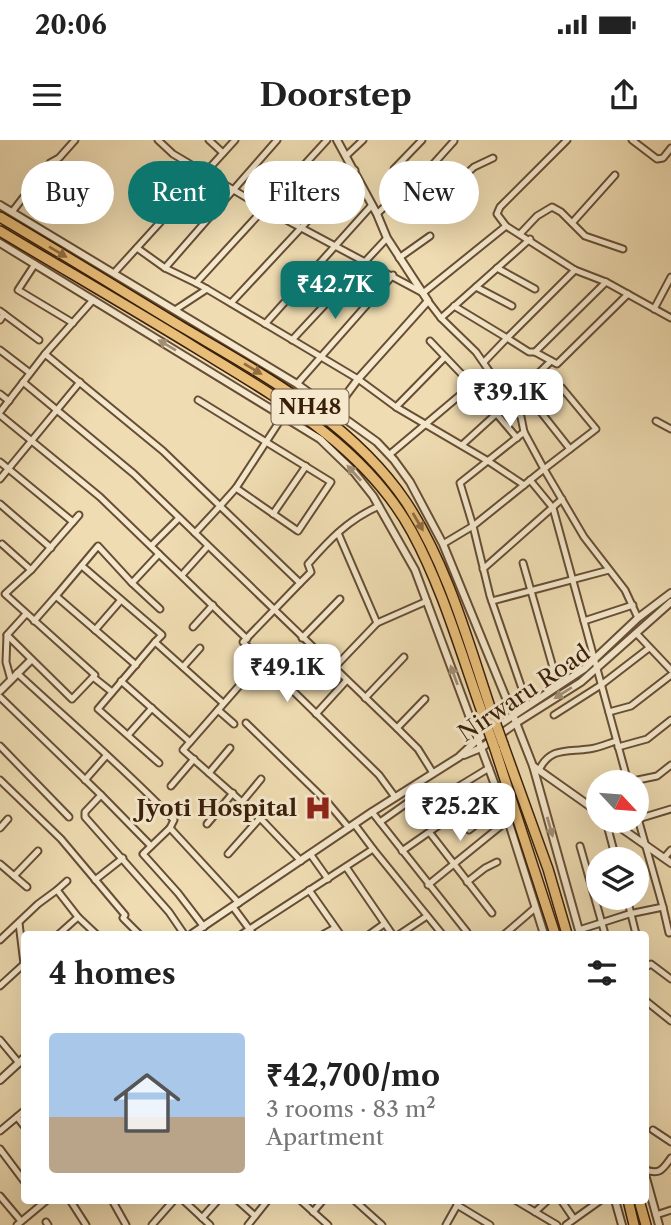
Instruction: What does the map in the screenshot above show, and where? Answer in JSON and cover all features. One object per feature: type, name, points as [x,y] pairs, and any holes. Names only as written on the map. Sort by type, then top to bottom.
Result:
[{"type":"highway","name":"NH48","points":[[0,217],[271,380],[328,420],[361,449],[404,499],[429,543],[458,613],[554,931]]},
{"type":"highway","name":"NH48","points":[[0,231],[266,391],[321,429],[358,462],[393,504],[411,531],[488,714]]},
{"type":"highway","name":"NH48","points":[[499,747],[548,869],[566,931]]},
{"type":"highway","points":[[629,1204],[634,1225]]},
{"type":"highway","points":[[640,1204],[646,1225]]},
{"type":"street","points":[[12,212],[50,163],[59,158],[75,140]]},
{"type":"street","points":[[158,140],[184,161]]},
{"type":"street","points":[[209,140],[223,153]]},
{"type":"street","points":[[216,161],[235,140]]},
{"type":"street","points":[[165,268],[277,140]]},
{"type":"street","points":[[308,161],[327,140]]},
{"type":"street","points":[[337,140],[349,161]]},
{"type":"street","points":[[346,156],[363,140]]},
{"type":"street","points":[[402,161],[422,140]]},
{"type":"street","points":[[567,140],[499,207],[497,215],[506,226],[575,270],[606,282],[671,318]]},
{"type":"street","points":[[632,140],[657,159],[663,158],[671,148]]},
{"type":"street","points":[[436,161],[454,141]]},
{"type":"street","points":[[479,165],[494,158]]},
{"type":"street","points":[[572,223],[615,175]]},
{"type":"street","points":[[230,188],[244,196]]},
{"type":"street","points":[[365,191],[387,238],[428,301],[441,318],[471,345],[521,417],[524,432],[544,469],[584,537],[625,590],[638,618]]},
{"type":"street","points":[[0,205],[297,384],[377,442],[389,455],[410,482],[443,544],[536,768],[580,931]]},
{"type":"street","points":[[265,324],[372,205]]},
{"type":"street","points":[[520,234],[537,216],[552,207],[561,212],[585,236],[623,249]]},
{"type":"street","points":[[114,273],[159,224]]},
{"type":"street","points":[[196,283],[249,224]]},
{"type":"street","points":[[295,224],[423,293]]},
{"type":"street","points":[[231,303],[304,224]]},
{"type":"street","points":[[423,293],[506,226]]},
{"type":"street","points":[[399,258],[429,236]]},
{"type":"street","points":[[292,340],[387,238]]},
{"type":"street","points":[[441,318],[530,239]]},
{"type":"street","points":[[0,243],[320,439],[354,472],[379,506],[415,570],[508,820],[543,931]]},
{"type":"street","points":[[137,248],[165,268],[207,289],[358,379],[396,407],[524,485]]},
{"type":"street","points":[[34,264],[18,290],[73,323]]},
{"type":"street","points":[[497,268],[535,289]]},
{"type":"street","points":[[484,362],[575,270]]},
{"type":"street","points":[[297,384],[393,275]]},
{"type":"street","points":[[654,309],[671,276]]},
{"type":"street","points":[[535,352],[606,282]]},
{"type":"street","points":[[475,287],[512,306]]},
{"type":"street","points":[[175,310],[207,289]]},
{"type":"street","points":[[454,306],[529,352],[535,352],[556,364],[628,294]]},
{"type":"street","points":[[93,300],[45,354],[0,413],[100,498],[247,639]]},
{"type":"street","points":[[335,410],[358,379],[428,301]]},
{"type":"street","points":[[1,315],[39,340]]},
{"type":"street","points":[[430,341],[517,438]]},
{"type":"street","points":[[0,351],[30,373]]},
{"type":"street","points":[[45,354],[163,452],[300,583]]},
{"type":"street","points":[[396,407],[445,357]]},
{"type":"street","points":[[510,401],[551,361]]},
{"type":"street","points":[[23,382],[134,474],[397,728],[418,749],[433,773]]},
{"type":"street","points":[[0,480],[80,382]]},
{"type":"street","points":[[528,382],[544,398]]},
{"type":"street","points":[[389,455],[472,385]]},
{"type":"street","points":[[443,544],[473,526],[596,429],[562,388]]},
{"type":"street","points":[[0,394],[9,401]]},
{"type":"street","points":[[198,400],[331,482],[298,531],[236,488]]},
{"type":"street","points":[[540,411],[570,449]]},
{"type":"street","points":[[461,445],[496,414]]},
{"type":"street","points":[[195,533],[236,488],[283,416]]},
{"type":"street","points":[[656,421],[671,429]]},
{"type":"street","points":[[524,432],[460,484],[492,601],[528,706]]},
{"type":"street","points":[[0,462],[73,522]]},
{"type":"street","points":[[273,514],[306,466]]},
{"type":"street","points":[[530,480],[553,508],[625,770]]},
{"type":"street","points":[[484,569],[562,499]]},
{"type":"street","points":[[0,504],[51,548]]},
{"type":"street","points":[[379,506],[355,517],[338,533],[308,564],[311,572],[243,642],[379,775],[395,797]]},
{"type":"street","points":[[79,515],[31,570],[2,597],[26,614],[112,692]]},
{"type":"street","points":[[151,547],[179,518]]},
{"type":"street","points":[[338,533],[377,623]]},
{"type":"street","points":[[1,544],[31,570]]},
{"type":"street","points":[[34,621],[98,547],[160,610]]},
{"type":"street","points":[[182,575],[208,547]]},
{"type":"street","points":[[132,583],[159,554]]},
{"type":"street","points":[[523,563],[558,685]]},
{"type":"street","points":[[82,566],[162,635],[96,711],[159,763]]},
{"type":"street","points":[[492,601],[609,570]]},
{"type":"street","name":"Nirwaru Road","points":[[514,719],[581,682],[638,618],[671,593]]},
{"type":"street","points":[[56,596],[136,665]]},
{"type":"street","points":[[302,638],[340,599]]},
{"type":"street","points":[[95,630],[121,600]]},
{"type":"street","points":[[334,668],[377,623],[427,601]]},
{"type":"street","name":"Nirwaru Road","points":[[459,757],[481,748],[528,706],[558,685],[595,665],[670,603]]},
{"type":"street","points":[[193,627],[214,605]]},
{"type":"street","points":[[584,621],[633,605]]},
{"type":"street","points":[[11,680],[6,662],[7,635],[26,614]]},
{"type":"street","points":[[608,712],[631,706],[671,672],[636,633]]},
{"type":"street","points":[[7,635],[72,699],[93,677]]},
{"type":"street","points":[[155,642],[223,703]]},
{"type":"street","points":[[183,667],[200,648]]},
{"type":"street","points":[[554,715],[601,685],[649,648]]},
{"type":"street","points":[[365,698],[404,657]]},
{"type":"street","points":[[0,691],[31,660]]},
{"type":"street","points":[[17,673],[106,756],[132,776],[174,820],[170,828],[143,854],[178,892],[204,927]]},
{"type":"street","points":[[246,678],[183,750],[260,818],[301,861]]},
{"type":"street","points":[[121,681],[190,742]]},
{"type":"street","points":[[316,713],[346,681]]},
{"type":"street","points":[[0,697],[151,846]]},
{"type":"street","points":[[397,728],[425,699]]},
{"type":"street","points":[[128,735],[152,708]]},
{"type":"street","points":[[218,710],[234,724]]},
{"type":"street","points":[[197,931],[372,812],[459,757],[478,739],[514,719]]},
{"type":"street","points":[[536,768],[556,753],[647,739],[671,720]]},
{"type":"street","points":[[246,723],[373,849],[440,931]]},
{"type":"street","points":[[209,773],[230,748]]},
{"type":"street","points":[[2,751],[69,817]]},
{"type":"street","points":[[85,780],[106,756]]},
{"type":"street","points":[[172,786],[194,759]]},
{"type":"street","points":[[649,778],[657,776],[671,765]]},
{"type":"street","points":[[430,804],[489,768]]},
{"type":"street","points":[[536,768],[586,803]]},
{"type":"street","points":[[242,802],[261,779]]},
{"type":"street","points":[[0,780],[61,839],[136,931]]},
{"type":"street","points":[[207,824],[233,793]]},
{"type":"street","points":[[101,795],[84,814],[169,912],[182,931]]},
{"type":"street","points":[[380,822],[417,796]]},
{"type":"street","points":[[455,812],[469,830],[502,805]]},
{"type":"street","points":[[649,814],[671,809]]},
{"type":"street","points":[[372,812],[466,931]]},
{"type":"street","points":[[228,854],[260,818]]},
{"type":"street","points":[[0,828],[8,819]]},
{"type":"street","points":[[428,885],[508,820]]},
{"type":"street","points":[[402,851],[442,823]]},
{"type":"street","points":[[170,828],[236,905],[250,931]]},
{"type":"street","points":[[430,833],[492,913]]},
{"type":"street","points":[[627,833],[671,863]]},
{"type":"street","points":[[643,833],[669,933]]},
{"type":"street","points":[[580,846],[604,931]]},
{"type":"street","points":[[252,931],[373,849]]},
{"type":"street","points":[[664,858],[671,850]]},
{"type":"street","points":[[14,876],[37,851]]},
{"type":"street","points":[[311,855],[328,879]]},
{"type":"street","points":[[95,880],[123,858]]},
{"type":"street","points":[[467,882],[485,867],[497,862]]},
{"type":"street","points":[[0,864],[27,887]]},
{"type":"street","points":[[346,867],[389,931]]},
{"type":"street","points":[[0,940],[67,881]]},
{"type":"street","points":[[57,890],[93,931]]},
{"type":"street","points":[[309,890],[338,931]]},
{"type":"street","points":[[582,931],[602,922],[663,907]]},
{"type":"street","points":[[509,931],[536,908]]},
{"type":"street","points":[[630,910],[635,931]]},
{"type":"street","points":[[405,931],[427,916]]},
{"type":"street","points":[[63,931],[79,917]]},
{"type":"street","points":[[19,923],[21,939]]},
{"type":"street","points":[[375,931],[384,925]]},
{"type":"street","points":[[330,931],[335,928]]},
{"type":"street","points":[[649,965],[671,979]]},
{"type":"street","points":[[0,986],[21,967]]},
{"type":"street","points":[[649,1003],[671,1021]]},
{"type":"street","points":[[0,1040],[21,1059]]},
{"type":"street","points":[[0,1080],[21,1061]]},
{"type":"street","points":[[0,1131],[21,1114]]},
{"type":"street","points":[[17,1117],[21,1122]]},
{"type":"street","points":[[653,1130],[671,1142]]},
{"type":"street","points":[[0,1149],[21,1177]]},
{"type":"street","points":[[649,1171],[661,1171],[671,1158]]},
{"type":"street","points":[[649,1189],[659,1225]]},
{"type":"street","points":[[0,1196],[19,1223],[40,1204]]},
{"type":"street","points":[[73,1204],[83,1224]]},
{"type":"street","points":[[114,1204],[126,1225]]},
{"type":"street","points":[[152,1225],[171,1204]]},
{"type":"street","points":[[187,1204],[210,1225]]},
{"type":"street","points":[[202,1218],[214,1204]]},
{"type":"street","points":[[242,1204],[256,1216]]},
{"type":"street","points":[[248,1225],[265,1204]]},
{"type":"street","points":[[304,1204],[328,1225]]},
{"type":"street","points":[[313,1212],[320,1204]]},
{"type":"street","points":[[358,1204],[382,1225]]},
{"type":"street","points":[[446,1225],[457,1204]]},
{"type":"street","points":[[459,1204],[490,1225]]},
{"type":"street","points":[[522,1204],[557,1225]]},
{"type":"street","points":[[535,1212],[544,1204]]},
{"type":"street","points":[[564,1204],[574,1219]]},
{"type":"street","points":[[566,1225],[595,1204]]},
{"type":"street","points":[[616,1204],[622,1225]]},
{"type":"street","points":[[656,1215],[671,1210]]},
{"type":"street","points":[[160,1217],[166,1225]]},
{"type":"place","name":"Jyoti Hospital","points":[[318,808]]}]
